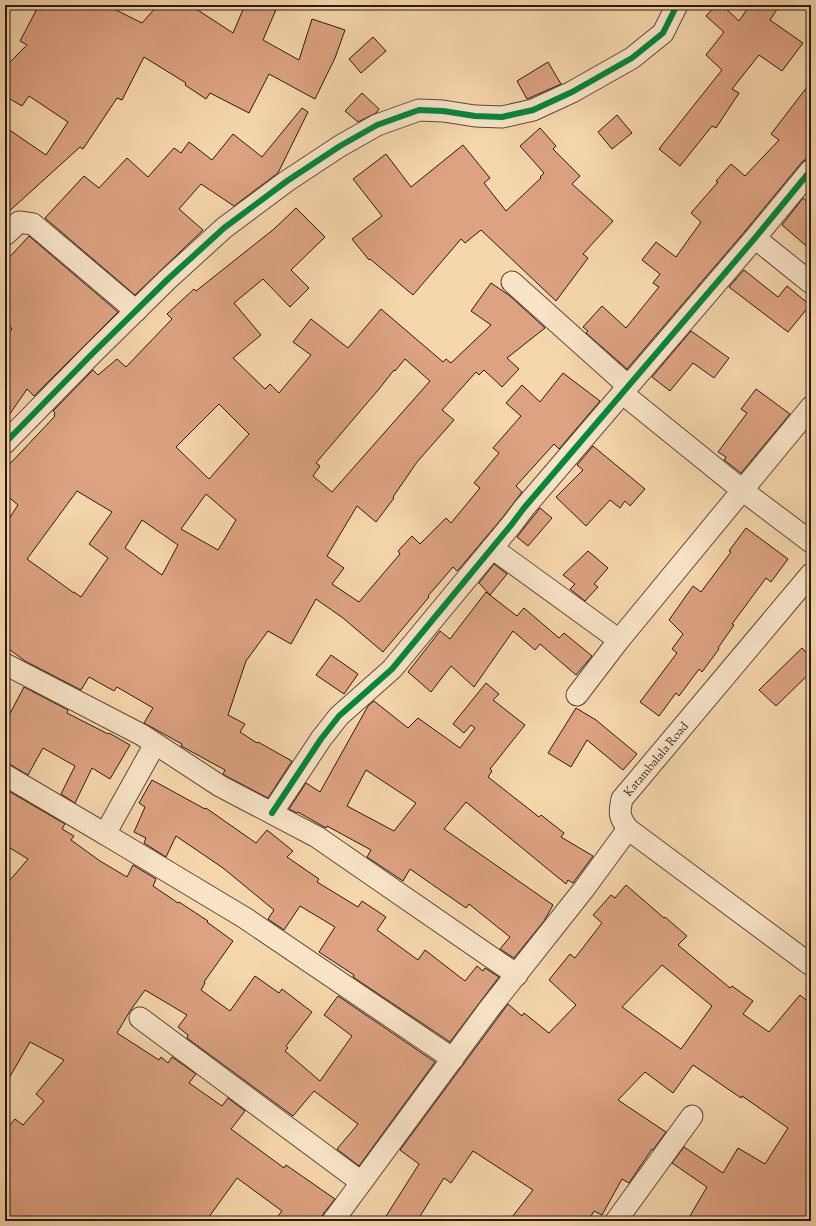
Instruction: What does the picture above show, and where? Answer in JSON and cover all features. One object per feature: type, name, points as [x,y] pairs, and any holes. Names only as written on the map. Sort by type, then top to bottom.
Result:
[{"type":"street","points":[[5,444],[92,354],[167,280],[224,228],[287,181],[340,146],[377,125],[419,110],[443,111],[502,118],[534,110],[572,92],[632,58],[663,34],[677,5]]},
{"type":"street","points":[[272,813],[321,739],[339,716],[392,669],[524,508],[755,238],[811,170]]},
{"type":"street","points":[[5,235],[19,222],[33,224],[136,311]]},
{"type":"street","points":[[755,238],[811,283]]},
{"type":"street","points":[[512,282],[625,389],[742,490],[811,542]]},
{"type":"street","points":[[577,695],[619,640],[811,407]]},
{"type":"street","points":[[492,548],[619,640]]},
{"type":"street","name":"Katambalala Road","points":[[811,574],[622,799],[620,810],[621,820],[628,829],[811,965]]},
{"type":"street","points":[[5,664],[142,735],[220,786],[317,837],[517,975]]},
{"type":"street","points":[[105,834],[155,744]]},
{"type":"street","points":[[5,775],[245,918],[453,1059]]},
{"type":"street","points":[[333,1221],[490,1009],[584,889],[628,829]]},
{"type":"street","points":[[140,1018],[361,1182]]},
{"type":"street","points":[[616,1221],[692,1116]]},
{"type":"building","points":[[39,5],[106,5],[142,23],[158,5],[190,5],[233,33],[245,5],[278,5],[263,40],[299,60],[312,19],[345,30],[335,58],[315,99],[269,74],[249,113],[210,93],[206,99],[185,85],[186,83],[144,57],[122,100],[117,98],[83,149],[80,147],[5,215],[5,127],[46,155],[68,122],[29,96],[22,106],[5,96],[5,67],[27,45],[20,41]]},
{"type":"building","points":[[716,5],[722,5],[739,21],[750,5],[780,5],[770,20],[803,43],[782,71],[759,55],[732,89],[739,93],[716,128],[712,126],[680,166],[659,149],[722,70],[706,55],[724,32],[706,16]]},
{"type":"building","points":[[373,37],[386,51],[361,73],[349,59]]},
{"type":"building","points":[[548,62],[561,84],[527,99],[517,81]]},
{"type":"building","points":[[811,82],[811,158],[802,162],[627,369],[586,333],[588,331],[583,327],[602,306],[626,328],[659,287],[653,283],[660,274],[642,260],[656,242],[676,257],[701,222],[691,213],[718,182],[716,181],[731,164],[745,176],[779,140],[771,134]]},
{"type":"building","points":[[362,93],[379,109],[376,113],[358,122],[345,111]]},
{"type":"building","points":[[302,108],[308,112],[278,173],[234,206],[201,184],[179,209],[203,230],[135,295],[45,218],[84,176],[99,188],[127,158],[148,177],[174,148],[181,153],[189,142],[212,160],[233,134],[262,157]]},
{"type":"building","points":[[617,115],[632,133],[612,149],[598,132]]},
{"type":"building","points":[[540,128],[556,146],[553,149],[580,176],[572,184],[613,221],[583,254],[588,258],[556,301],[481,230],[465,243],[461,239],[413,295],[370,259],[369,260],[352,239],[382,216],[353,179],[386,154],[411,187],[463,145],[490,178],[484,183],[506,211],[541,178],[540,177],[544,173],[520,146]]},
{"type":"building","points":[[803,198],[811,205],[811,250],[782,225]]},
{"type":"building","points":[[296,208],[325,237],[291,270],[309,288],[290,307],[263,279],[234,303],[261,335],[233,358],[265,389],[270,384],[279,393],[311,355],[293,342],[311,319],[348,348],[381,309],[443,362],[446,359],[451,363],[491,325],[471,311],[491,283],[510,296],[545,328],[507,358],[519,369],[502,387],[484,370],[479,375],[476,372],[442,410],[454,420],[417,462],[393,497],[394,498],[376,522],[357,506],[327,556],[344,568],[332,584],[359,602],[400,554],[398,551],[412,536],[420,544],[446,518],[451,523],[480,488],[474,483],[499,453],[493,448],[521,416],[506,403],[522,385],[540,402],[563,373],[600,401],[559,449],[554,444],[516,486],[522,492],[503,517],[457,571],[453,567],[383,652],[343,618],[316,599],[291,644],[268,631],[246,661],[228,715],[245,724],[240,732],[257,743],[258,742],[292,761],[268,798],[226,776],[223,774],[225,770],[181,746],[182,744],[144,723],[153,708],[117,687],[114,691],[89,677],[81,690],[25,661],[5,646],[5,525],[18,505],[5,494],[5,469],[55,416],[53,411],[93,370],[98,375],[117,359],[126,367],[172,319],[167,314],[194,289],[196,291],[274,229]],"holes":[[[405,359],[430,381],[332,492],[313,476],[320,466],[316,463],[394,370],[395,371]],[[219,404],[249,434],[209,479],[176,447]],[[77,491],[112,512],[89,544],[108,558],[81,597],[27,559]],[[206,494],[236,520],[218,550],[181,529]],[[142,520],[178,545],[162,575],[125,548]]]},
{"type":"building","points":[[29,236],[118,312],[34,396],[27,389],[5,421],[5,337],[12,329],[5,320],[5,262]]},
{"type":"building","points":[[744,270],[778,297],[787,286],[810,305],[788,332],[729,287]]},
{"type":"building","points":[[691,331],[729,358],[714,378],[693,363],[670,391],[652,377]]},
{"type":"building","points":[[756,389],[790,414],[741,473],[724,460],[726,457],[718,452],[747,413],[741,409]]},
{"type":"building","points":[[593,446],[645,489],[630,506],[625,501],[620,508],[610,500],[586,526],[556,497],[583,470],[577,465]]},
{"type":"building","points":[[540,508],[552,518],[528,546],[517,537]]},
{"type":"building","points":[[746,528],[788,559],[771,582],[766,578],[732,624],[734,625],[702,672],[699,669],[679,696],[676,693],[659,716],[640,702],[677,653],[672,649],[683,634],[669,620],[693,586],[701,592],[731,552],[729,551]]},
{"type":"building","points":[[588,551],[608,568],[594,584],[598,587],[585,601],[570,589],[575,584],[563,575]]},
{"type":"building","points":[[494,564],[507,574],[490,595],[479,583]]},
{"type":"building","points":[[486,592],[517,616],[524,608],[559,638],[564,633],[592,656],[576,675],[540,644],[535,650],[513,631],[474,687],[451,666],[431,692],[408,672],[440,631],[450,639]]},
{"type":"building","points":[[802,648],[811,658],[811,672],[776,706],[759,690]]},
{"type":"building","points":[[331,655],[358,674],[344,694],[316,675]]},
{"type":"building","points":[[486,683],[499,694],[493,700],[525,725],[490,769],[492,771],[488,777],[539,817],[541,815],[564,833],[561,837],[593,856],[573,883],[568,880],[566,884],[466,802],[444,829],[553,905],[544,921],[514,958],[500,949],[510,937],[469,904],[466,908],[410,869],[403,881],[367,857],[371,850],[327,826],[326,828],[298,812],[297,813],[289,809],[306,783],[320,792],[368,706],[374,701],[408,728],[418,718],[460,748],[475,728],[471,725],[464,733],[453,724]],"holes":[[[366,770],[416,803],[394,831],[347,806]]]},
{"type":"building","points":[[24,687],[68,710],[67,713],[130,745],[110,779],[92,768],[75,803],[61,794],[75,766],[43,748],[28,775],[5,763],[5,723]]},
{"type":"building","points":[[576,708],[596,720],[637,754],[623,770],[587,740],[571,767],[548,753]]},
{"type":"building","points":[[152,780],[205,809],[206,808],[256,843],[267,830],[293,851],[287,857],[319,879],[317,882],[358,907],[362,901],[386,917],[377,930],[418,960],[425,950],[465,981],[477,966],[483,971],[485,968],[499,977],[450,1042],[353,977],[354,975],[319,952],[335,927],[300,906],[284,930],[268,919],[274,910],[223,868],[176,836],[166,857],[144,843],[146,838],[134,832],[145,807],[139,803]]},
{"type":"building","points":[[5,789],[65,824],[62,829],[74,836],[71,840],[100,861],[127,877],[133,865],[156,879],[153,886],[208,921],[207,922],[233,941],[204,982],[205,983],[201,990],[230,1011],[255,976],[279,993],[282,989],[312,1012],[286,1046],[288,1048],[285,1051],[320,1081],[352,1036],[324,1015],[338,996],[435,1062],[359,1166],[337,1149],[358,1124],[314,1091],[293,1116],[187,1038],[188,1035],[178,1027],[187,1015],[145,990],[117,1033],[159,1060],[161,1057],[168,1063],[172,1057],[196,1074],[189,1083],[222,1106],[228,1098],[245,1111],[231,1129],[284,1168],[286,1165],[335,1199],[323,1214],[321,1221],[274,1221],[282,1211],[237,1178],[206,1221],[5,1221],[5,1131],[15,1119],[23,1125],[44,1101],[36,1094],[64,1060],[30,1042],[5,1085],[5,886],[28,859],[5,845]]},
{"type":"building","points":[[626,885],[687,936],[678,945],[730,988],[732,986],[753,1001],[743,1014],[769,1032],[800,995],[811,1004],[811,1221],[687,1221],[707,1187],[672,1163],[684,1147],[723,1173],[738,1148],[765,1164],[788,1128],[742,1096],[741,1098],[693,1065],[673,1093],[645,1072],[618,1100],[666,1132],[653,1150],[652,1149],[629,1183],[622,1179],[602,1215],[594,1211],[588,1221],[509,1221],[533,1190],[473,1151],[451,1183],[444,1178],[417,1221],[383,1221],[419,1164],[400,1150],[508,1004],[522,1016],[524,1013],[549,1033],[576,1005],[549,980],[570,954],[575,958],[602,923],[593,915],[611,895],[615,898]],"holes":[[[662,965],[712,1006],[681,1049],[622,1007]]]},
{"type":"cycle path","points":[[5,443],[167,280],[224,228],[287,181],[340,146],[377,125],[419,110],[443,111],[475,116],[502,117],[533,110],[572,92],[632,58],[663,33],[677,5]]},
{"type":"cycle path","points":[[272,813],[321,739],[339,716],[392,669],[524,508],[755,238],[811,170]]}]
